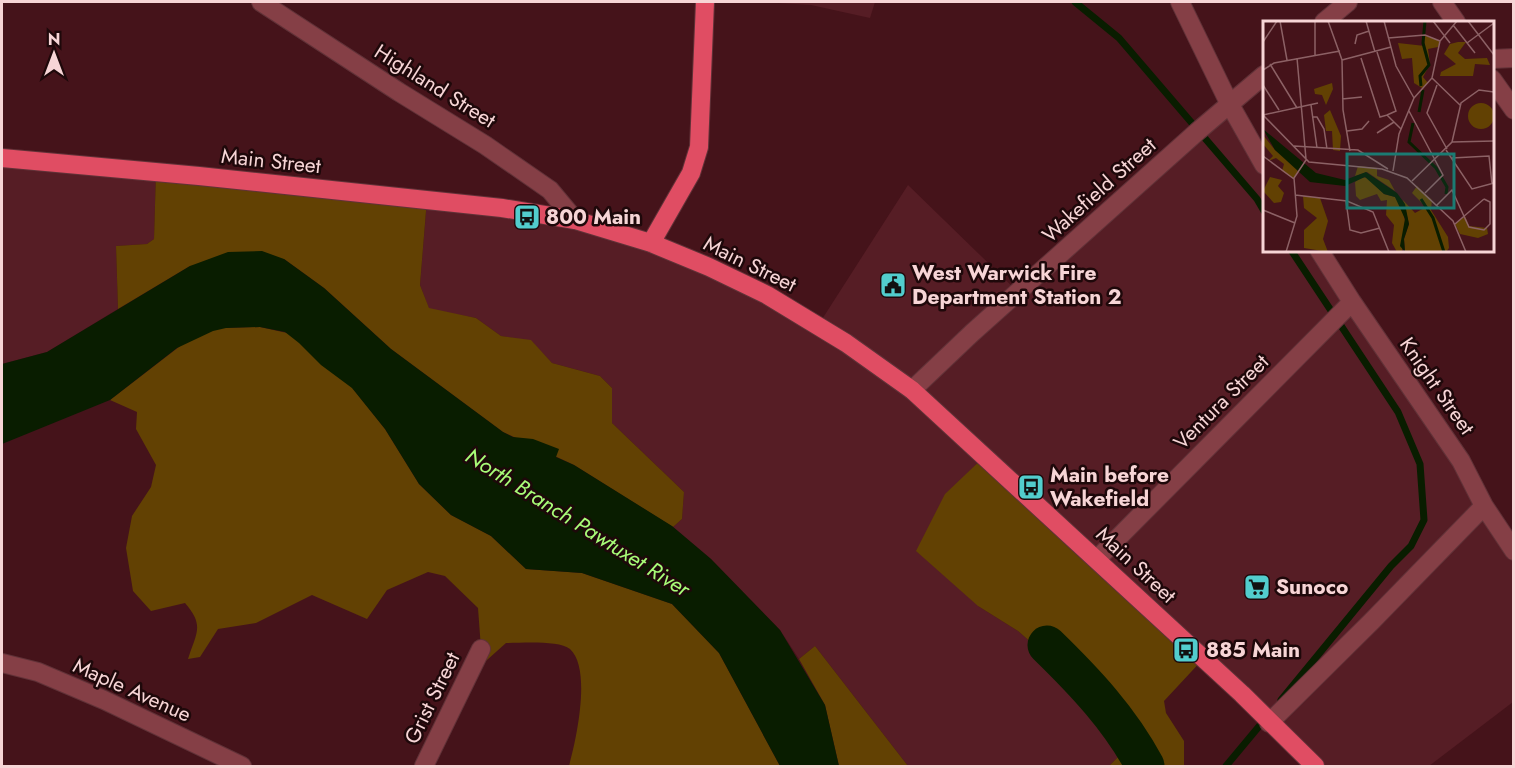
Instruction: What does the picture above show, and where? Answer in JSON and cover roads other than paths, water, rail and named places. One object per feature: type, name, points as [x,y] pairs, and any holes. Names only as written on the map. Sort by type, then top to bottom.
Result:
[{"type":"main road","points":[[651,243],[691,173],[699,147],[705,2]]},
{"type":"main road","name":"Main Street","points":[[2,158],[440,200],[574,220],[651,243],[709,267],[767,295],[846,343],[912,390],[1097,560],[1315,766]]},
{"type":"street","name":"Highland Street","points":[[261,2],[485,145],[550,190],[574,220]]},
{"type":"street","points":[[1180,2],[1229,103],[1263,163]]},
{"type":"street","points":[[1325,21],[1348,2]]},
{"type":"street","points":[[1442,2],[1455,21]]},
{"type":"street","points":[[1494,60],[1514,58]]},
{"type":"street","name":"Wakefield Street","points":[[912,390],[972,333],[1229,103],[1263,76]]},
{"type":"street","points":[[1494,82],[1514,110]]},
{"type":"street","name":"Knight Street","points":[[1320,252],[1461,461],[1484,506],[1514,551]]},
{"type":"street","name":"Ventura Street","points":[[1097,560],[1352,302]]},
{"type":"street","points":[[1265,718],[1372,621],[1484,506]]},
{"type":"street","name":"Grist Street","points":[[424,766],[481,649]]},
{"type":"street","name":"Maple Avenue","points":[[2,663],[38,672],[104,700],[242,766]]},
{"type":"water","name":"North Branch Pawtuxet River","points":[[262,251],[284,259],[324,288],[391,349],[503,432],[513,437],[533,439],[559,449],[556,457],[574,465],[672,526],[711,559],[780,630],[825,705],[839,766],[780,766],[719,653],[672,604],[582,573],[526,569],[491,536],[451,515],[419,484],[385,429],[352,388],[321,365],[285,332],[260,327],[226,328],[213,331],[177,348],[110,400],[2,444],[2,364],[47,352],[190,266],[228,252]]},
{"type":"waterway","points":[[1075,2],[1119,38],[1257,199],[1263,209]]},
{"type":"waterway","points":[[1281,700],[1391,566],[1411,546],[1424,520],[1420,464],[1398,412],[1292,252]]},
{"type":"waterway","points":[[1047,645],[1101,702],[1124,732],[1145,766]]},
{"type":"waterway","points":[[1226,766],[1266,718]]},
{"type":"place","name":"800 Main","points":[[527,217]]},
{"type":"place","name":"West Warwick Fire Department Station 2","points":[[893,285]]},
{"type":"place","name":"Main before Wakefield","points":[[1031,487]]},
{"type":"place","name":"Sunoco","points":[[1257,587]]},
{"type":"place","name":"885 Main","points":[[1186,650]]}]
